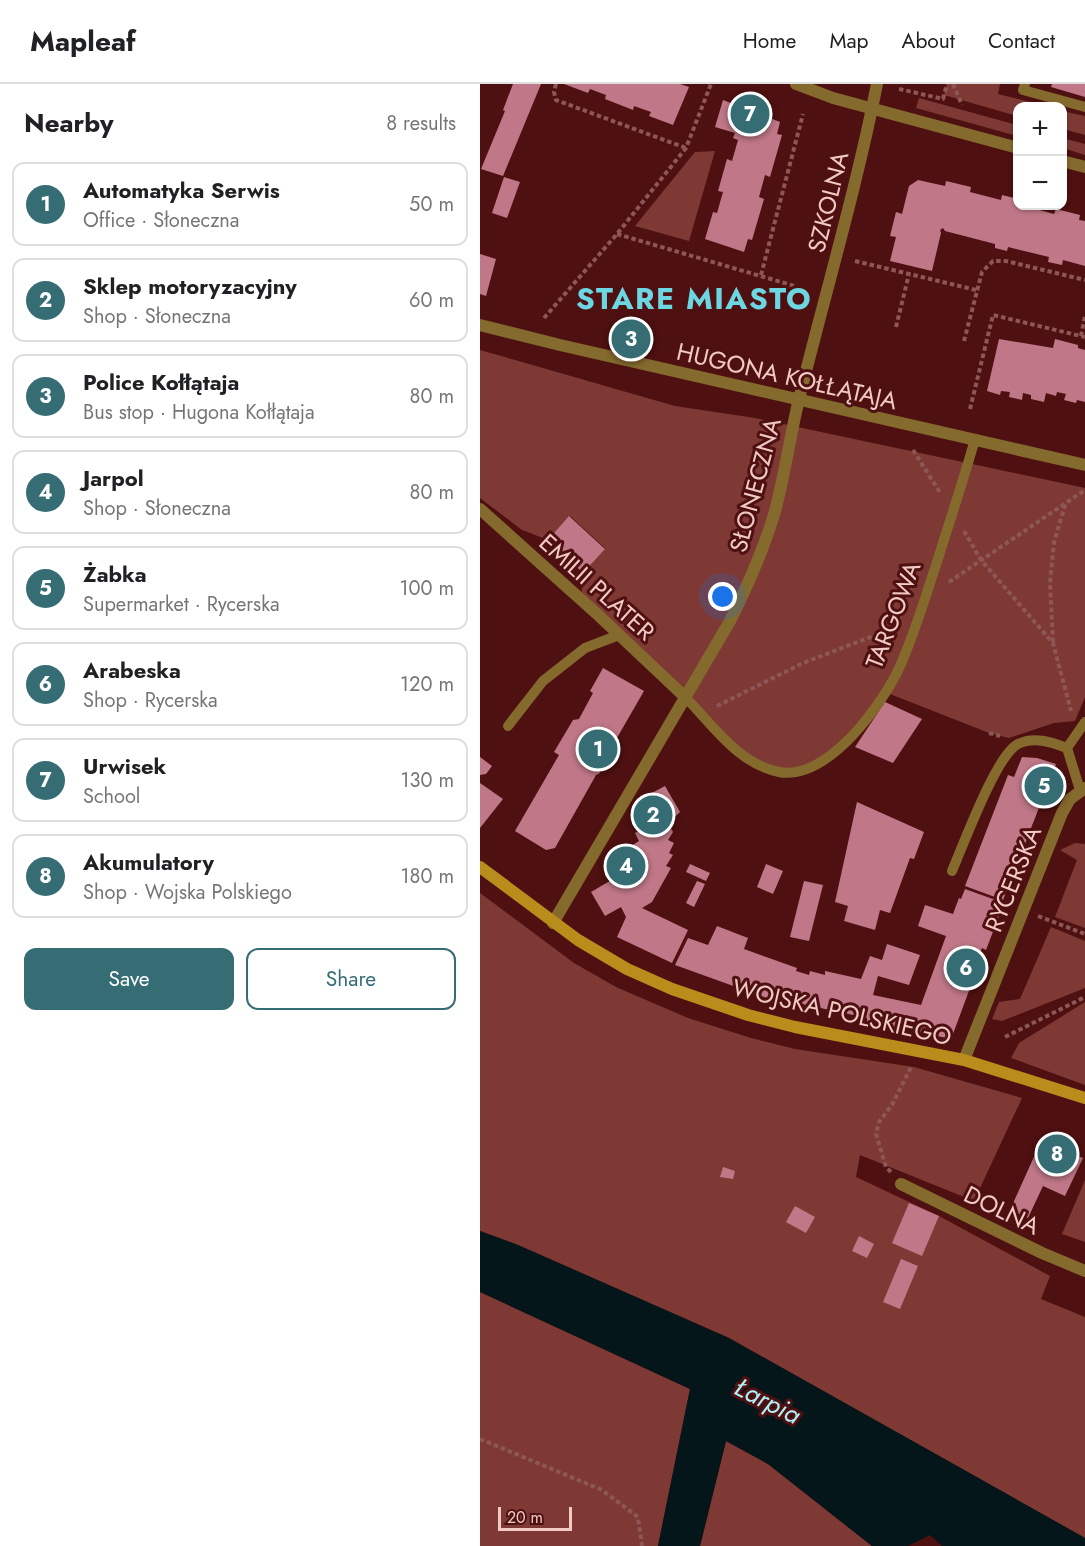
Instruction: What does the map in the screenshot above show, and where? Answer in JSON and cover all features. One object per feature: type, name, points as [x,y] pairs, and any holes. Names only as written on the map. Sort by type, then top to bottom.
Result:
[{"type":"street","points":[[796,84],[833,98],[1013,147]]},
{"type":"street","name":"SZKOLNA","points":[[799,400],[855,184],[877,84]]},
{"type":"street","points":[[1067,162],[1085,167]]},
{"type":"street","name":"HUGONA KOŁŁĄTAJA","points":[[480,325],[1085,465]]},
{"type":"street","name":"SŁONECZNA","points":[[553,923],[730,621],[756,564],[775,509],[799,400]]},
{"type":"street","name":"EMILII PLATER","points":[[480,509],[685,697]]},
{"type":"street","name":"RYCERSKA","points":[[964,1060],[1062,813],[1070,799],[1083,789]]},
{"type":"street","name":"WOJSKA POLSKIEGO","points":[[480,867],[553,923],[595,951],[627,969],[717,1005],[795,1027],[964,1060],[1085,1098]]},
{"type":"street","name":"DOLNA","points":[[901,1184],[1042,1253],[1085,1271]]},
{"type":"lane","points":[[1025,84],[1023,90],[1085,107]]},
{"type":"lane","name":"TARGOWA","points":[[685,697],[741,755],[764,768],[781,772],[801,771],[822,762],[861,726],[885,693],[901,665],[975,440]]},
{"type":"lane","points":[[508,726],[543,681],[585,648],[620,635]]},
{"type":"lane","points":[[1067,748],[1085,722]]},
{"type":"lane","points":[[952,871],[999,764],[1017,745],[1044,740],[1067,748],[1083,789]]},
{"type":"path","points":[[556,84],[554,92],[556,100],[686,147]]},
{"type":"path","points":[[544,318],[617,234],[686,147],[711,84]]},
{"type":"path","points":[[899,89],[943,99],[947,84]]},
{"type":"path","points":[[953,84],[962,105]]},
{"type":"path","points":[[761,275],[803,114]]},
{"type":"path","points":[[617,234],[798,287]]},
{"type":"path","points":[[855,261],[976,290]]},
{"type":"path","points":[[964,341],[982,272],[993,261],[1006,261],[1085,280]]},
{"type":"path","points":[[896,327],[909,274]]},
{"type":"path","points":[[970,409],[993,315],[1083,337],[1085,316]]},
{"type":"path","points":[[913,450],[981,560],[1053,643]]},
{"type":"path","points":[[701,714],[750,692],[802,663],[873,636],[1085,490]]},
{"type":"path","points":[[1066,501],[1054,542],[1050,583],[1053,643],[1071,712]]},
{"type":"path","points":[[1023,911],[1085,934]]},
{"type":"path","points":[[1005,1037],[1085,997]]},
{"type":"path","points":[[901,1184],[886,1167],[876,1134],[879,1122],[892,1105],[913,1064]]},
{"type":"path","points":[[480,1439],[602,1490],[638,1517],[642,1546]]},
{"type":"shaded area","points":[[947,84],[1000,84],[998,94],[1031,102],[1013,102],[1013,115],[944,95]]},
{"type":"shaded area","points":[[919,98],[1013,124],[1013,135],[916,108]]},
{"type":"shaded area","points":[[1067,112],[1085,116],[1085,135],[1067,130]]},
{"type":"shaded area","points":[[1067,139],[1085,144],[1085,155],[1067,149]]},
{"type":"shaded area","points":[[715,151],[689,241],[635,226],[695,152]]},
{"type":"shaded area","points":[[480,350],[675,406],[755,418],[1085,488],[1085,697],[1075,721],[1054,723],[1009,738],[989,733],[885,692],[822,762],[781,772],[742,755],[581,601],[583,573],[605,548],[570,516],[548,540],[522,530],[480,498]]},
{"type":"shaded area","points":[[1075,843],[1085,844],[1085,928],[1055,917],[1077,860],[1060,850]]},
{"type":"shaded area","points":[[480,893],[574,963],[616,987],[688,1018],[795,1049],[914,1067],[1022,1098],[974,1201],[860,1155],[856,1177],[939,1216],[1050,1276],[1041,1299],[1085,1317],[1085,1538],[729,1338],[518,1245],[480,1231]]},
{"type":"shaded area","points":[[1051,927],[1085,941],[1085,988],[1002,1021],[992,1019],[999,1002],[1020,999]]},
{"type":"shaded area","points":[[1085,1002],[1085,1085],[1011,1058],[1019,1043]]},
{"type":"shaded area","points":[[1085,1180],[1085,1242],[1062,1234]]},
{"type":"shaded area","points":[[480,1292],[690,1389],[658,1546],[480,1546]]},
{"type":"shaded area","points":[[726,1441],[768,1464],[872,1546],[700,1546]]},
{"type":"water","name":"Łarpia","points":[[480,1231],[518,1245],[729,1338],[1085,1538],[1085,1546],[942,1546],[930,1535],[908,1546],[872,1546],[768,1464],[726,1441],[700,1546],[658,1546],[690,1389],[480,1292]]},
{"type":"building","points":[[513,84],[541,84],[503,176],[481,169],[505,111],[503,110]]},
{"type":"building","points":[[564,84],[680,84],[689,87],[673,125],[649,116],[651,112],[634,106],[633,110],[605,99],[606,95],[590,89],[588,93]]},
{"type":"building","points":[[1052,84],[1085,84],[1085,97],[1051,87]]},
{"type":"building","points":[[723,100],[780,122],[777,134],[782,135],[770,177],[765,175],[759,197],[764,199],[752,240],[748,239],[744,252],[705,239],[713,212],[717,213],[723,192],[718,191],[727,159],[732,161],[738,140],[733,138],[735,133],[715,127]]},
{"type":"building","points":[[504,177],[520,182],[507,218],[492,213]]},
{"type":"building","points":[[918,180],[945,186],[946,181],[971,187],[970,192],[1001,200],[1002,195],[1013,198],[1013,210],[1040,210],[1054,214],[1056,210],[1060,210],[1080,215],[1079,220],[1085,221],[1085,266],[1063,260],[1062,265],[1048,262],[1049,257],[1008,247],[1007,251],[995,248],[995,244],[945,231],[943,228],[940,230],[932,271],[890,261],[896,237],[890,236],[896,212],[902,214],[909,186]]},
{"type":"building","points":[[480,254],[496,259],[486,296],[480,294]]},
{"type":"building","points":[[999,339],[1053,348],[1055,339],[1078,345],[1078,348],[1085,350],[1085,402],[1077,400],[1076,403],[1064,400],[1066,394],[1057,392],[1056,396],[1046,393],[1044,402],[1031,399],[1031,395],[1023,393],[1022,400],[1009,397],[1010,392],[1001,391],[1000,395],[987,391]]},
{"type":"building","points":[[569,516],[605,549],[583,573],[548,540]]},
{"type":"building","points":[[603,668],[644,691],[599,769],[600,773],[596,775],[555,848],[546,850],[515,831],[559,755],[554,752],[573,720],[579,719],[593,693],[590,691]]},
{"type":"building","points":[[885,702],[922,719],[893,763],[855,747]]},
{"type":"building","points":[[480,757],[492,766],[486,774],[480,775]]},
{"type":"building","points":[[1022,757],[1037,758],[1056,764],[1003,900],[965,886],[1008,775],[1014,777]]},
{"type":"building","points":[[480,783],[503,799],[480,828]]},
{"type":"building","points":[[665,786],[680,812],[668,823],[673,832],[668,840],[674,843],[669,853],[673,855],[666,866],[671,868],[652,902],[642,908],[688,930],[672,963],[617,937],[626,917],[621,907],[605,916],[591,892],[620,875],[616,867],[630,858],[625,850],[639,841],[635,833],[650,825],[644,815],[653,799],[650,794]]},
{"type":"building","points":[[857,802],[924,832],[914,859],[910,858],[890,913],[880,910],[875,930],[844,921],[848,906],[835,902]]},
{"type":"building","points":[[690,864],[710,873],[706,881],[686,872]]},
{"type":"building","points":[[766,864],[783,871],[773,894],[757,887]]},
{"type":"building","points":[[697,881],[705,884],[694,907],[686,903]]},
{"type":"building","points":[[804,881],[823,885],[809,941],[790,937]]},
{"type":"building","points":[[965,889],[1004,903],[986,950],[982,948],[953,1034],[947,1038],[867,1022],[867,1018],[788,1001],[786,1005],[675,965],[688,938],[708,945],[717,926],[748,938],[744,949],[797,968],[796,971],[809,975],[810,971],[825,975],[825,971],[861,979],[870,956],[882,960],[887,944],[920,955],[909,985],[878,976],[873,995],[921,1005],[946,936],[918,926],[925,905],[953,914]]},
{"type":"building","points":[[1046,1143],[1083,1158],[1065,1196],[1043,1186],[1028,1218],[1010,1210],[1037,1150]]},
{"type":"building","points":[[723,1167],[735,1171],[733,1179],[720,1177]]},
{"type":"building","points":[[909,1203],[939,1216],[922,1256],[892,1243]]},
{"type":"building","points":[[795,1206],[815,1217],[806,1233],[786,1222]]},
{"type":"building","points":[[859,1236],[874,1244],[867,1258],[852,1251]]},
{"type":"building","points":[[901,1259],[918,1266],[900,1309],[883,1302]]},
{"type":"place","name":"Urwisek","points":[[750,114]]},
{"type":"place","name":"Police Kołłątaja","points":[[631,339]]},
{"type":"place","name":"Automatyka Serwis","points":[[598,749]]},
{"type":"place","name":"Żabka","points":[[1044,786]]},
{"type":"place","name":"Sklep motoryzacyjny","points":[[653,815]]},
{"type":"place","name":"Jarpol","points":[[626,866]]},
{"type":"place","name":"Arabeska","points":[[966,968]]},
{"type":"place","name":"Akumulatory","points":[[1057,1154]]},
{"type":"district","name":"STARE MIASTO","points":[[694,298]]}]
